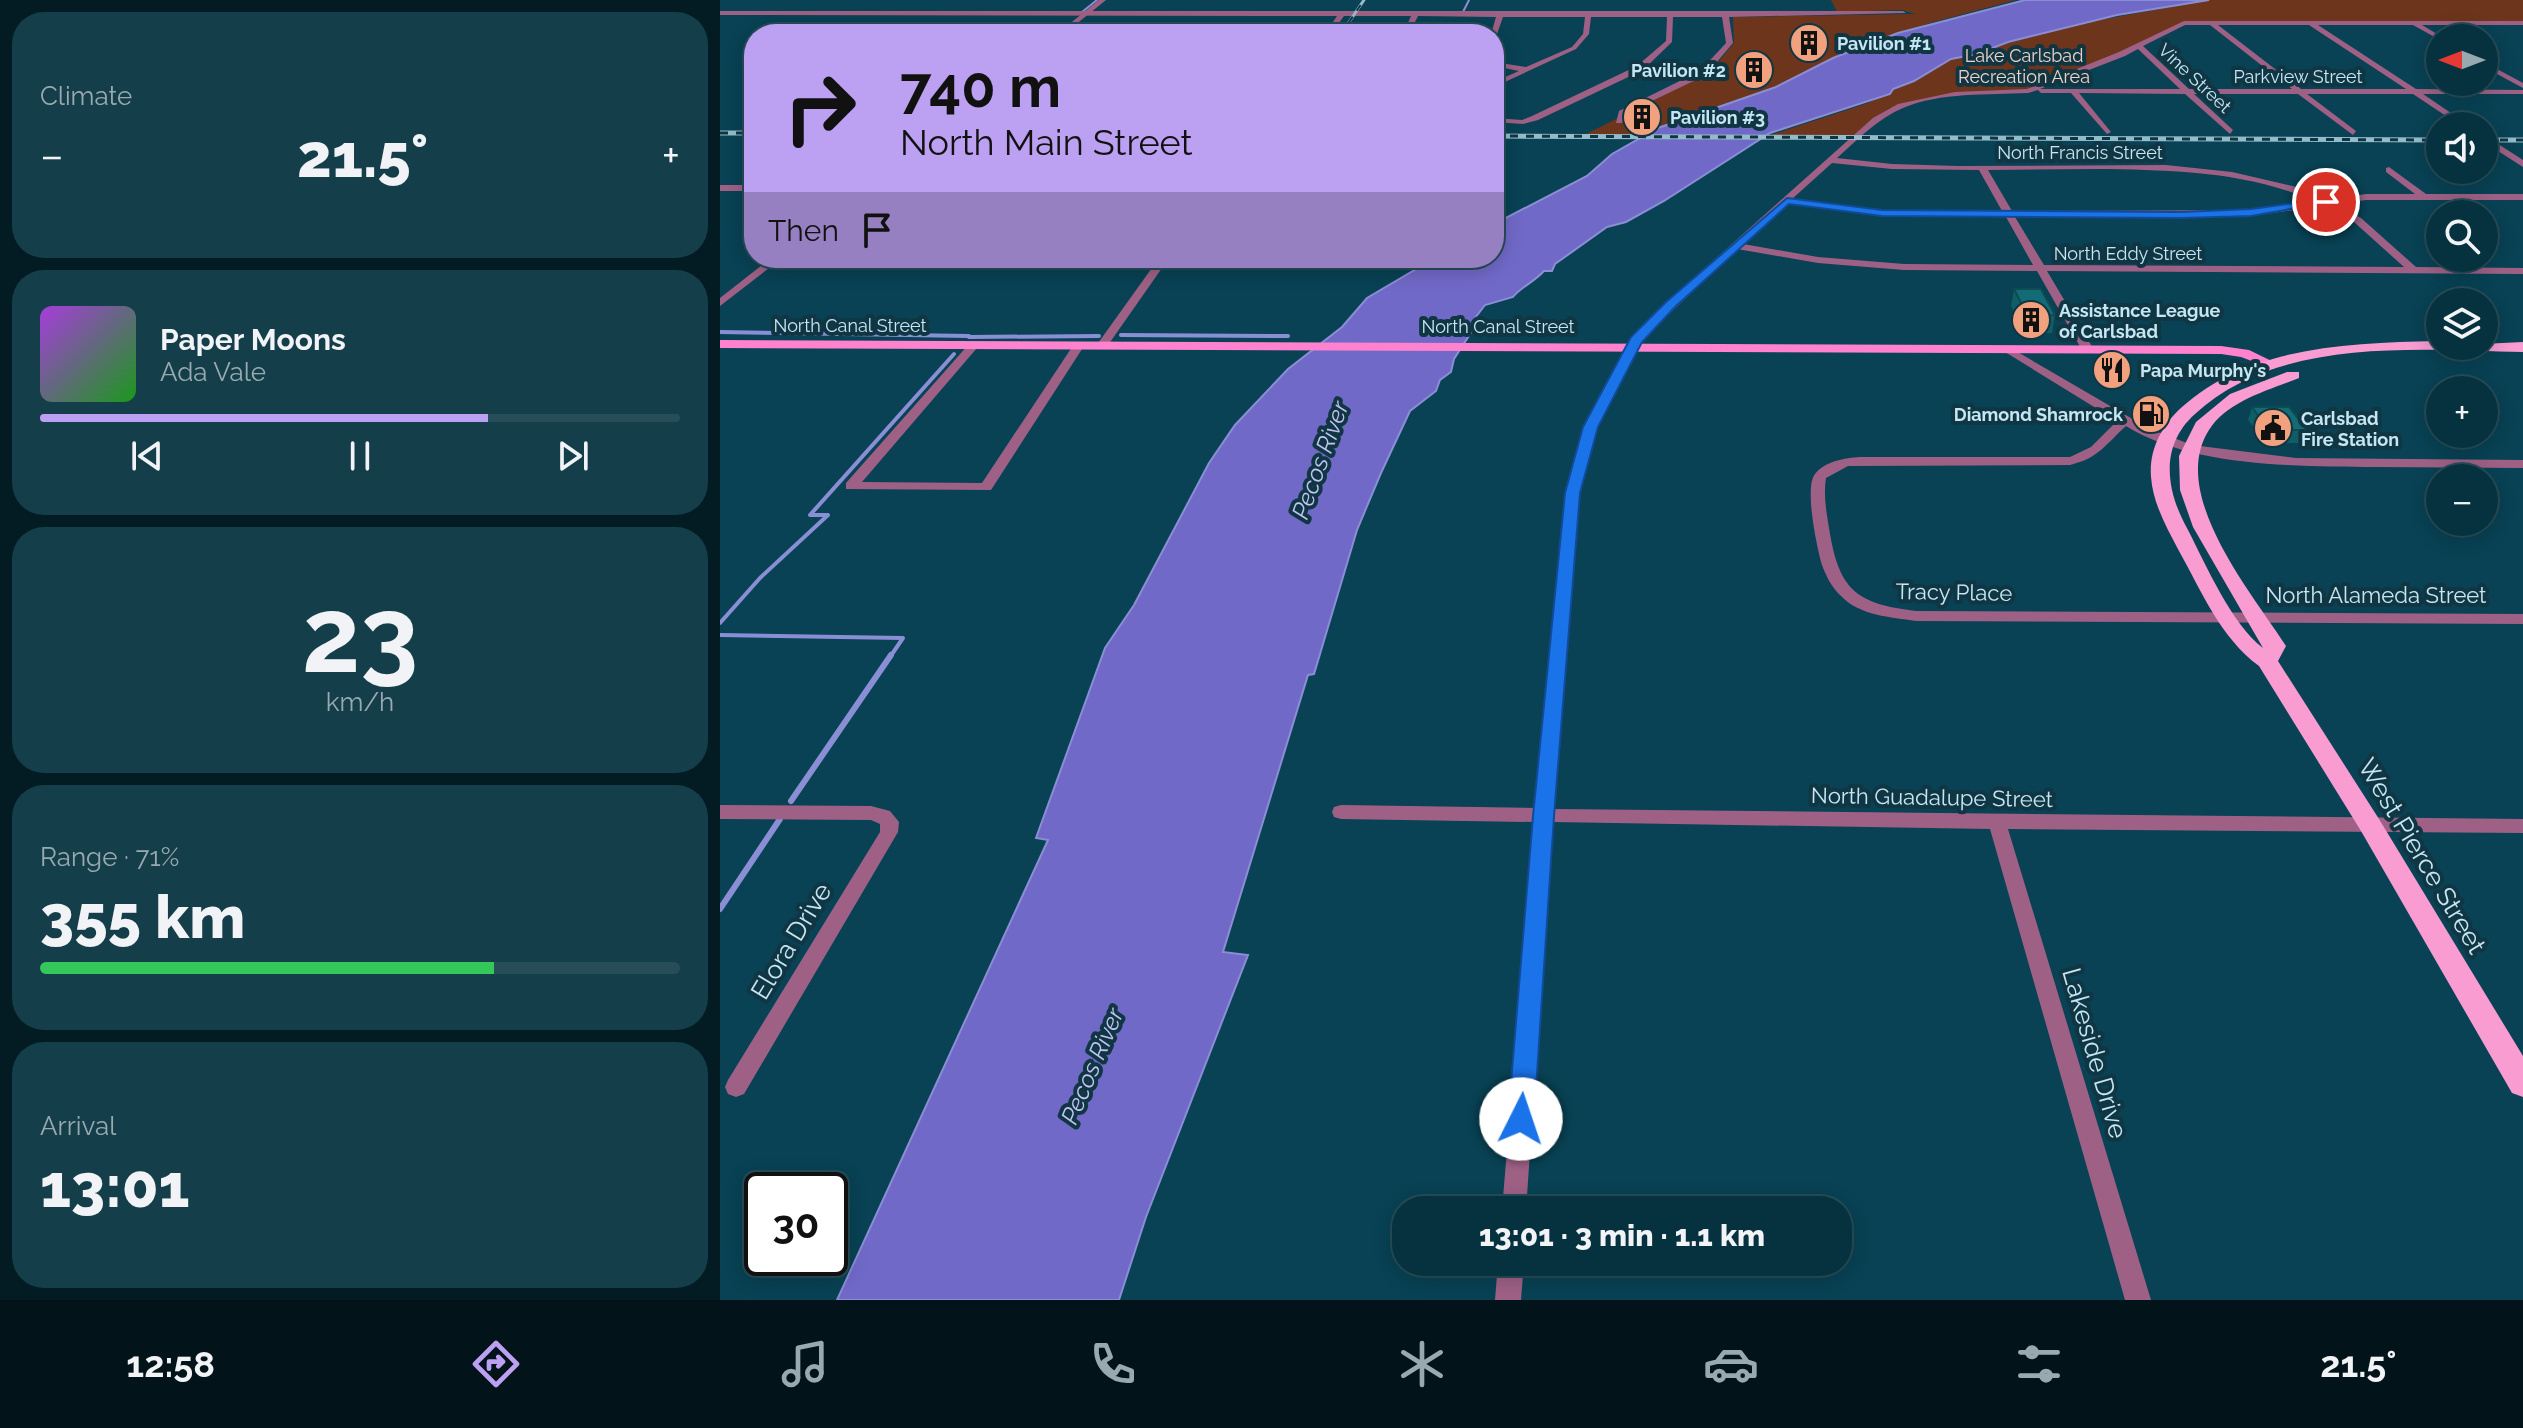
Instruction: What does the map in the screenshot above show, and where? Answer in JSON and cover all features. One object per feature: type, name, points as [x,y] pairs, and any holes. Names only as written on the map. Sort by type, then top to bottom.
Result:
[{"type":"highway","points":[[2163,441],[2184,413],[2205,393],[2273,365],[2374,348],[2523,347]]},
{"type":"highway","points":[[2190,449],[2208,417],[2239,395],[2275,380],[2322,368],[2430,355],[2523,355]]},
{"type":"highway","points":[[2273,365],[2322,368]]},
{"type":"highway","name":"West Pierce Street","points":[[2163,441],[2159,470],[2166,506],[2228,617],[2246,646],[2267,661],[2370,825],[2523,1084]]},
{"type":"highway","name":"West Pierce Street","points":[[2190,449],[2185,473],[2192,507],[2275,646],[2267,661]]},
{"type":"main road","name":"North Canal Street","points":[[720,344],[2233,351],[2273,365]]},
{"type":"street","points":[[1073,24],[1103,0]]},
{"type":"street","points":[[720,13],[1903,13]]},
{"type":"street","points":[[1335,24],[1342,14]]},
{"type":"street","points":[[1411,24],[1415,15]]},
{"type":"street","points":[[1497,24],[1500,15]]},
{"type":"street","points":[[1504,81],[1564,55],[1579,44],[1586,34],[1588,15]]},
{"type":"street","points":[[1504,120],[1529,121],[1639,69],[1669,42],[1670,15]]},
{"type":"street","points":[[1619,121],[1622,113],[1707,70],[1730,43],[1725,15]]},
{"type":"street","points":[[2298,15],[2445,112]]},
{"type":"street","points":[[2398,15],[2426,30]]},
{"type":"street","points":[[2028,91],[2139,46],[2175,25],[2210,22],[2520,24]]},
{"type":"street","points":[[2210,22],[2353,133]]},
{"type":"street","name":"Vine Street","points":[[2139,46],[2230,132]]},
{"type":"street","points":[[1504,66],[1529,70]]},
{"type":"street","points":[[2498,73],[2523,89]]},
{"type":"street","name":"Parkview Street","points":[[1515,1196],[1573,493],[1591,427],[1629,349],[1651,323],[1876,120],[1901,106],[1955,94],[2028,91],[2415,92],[2523,89]]},
{"type":"street","points":[[2073,91],[2107,132]]},
{"type":"street","points":[[2498,147],[2523,164]]},
{"type":"street","name":"North Francis Street","points":[[1830,160],[1883,167],[2190,170],[2266,182],[2326,202]]},
{"type":"street","points":[[1982,168],[2088,350]]},
{"type":"street","points":[[2389,170],[2423,196]]},
{"type":"street","points":[[720,188],[744,188]]},
{"type":"street","points":[[1787,201],[1882,213],[2222,214],[2366,197],[2523,197]]},
{"type":"street","points":[[2326,202],[2355,219],[2413,270]]},
{"type":"street","name":"North Eddy Street","points":[[1735,246],[1860,264],[2523,271]]},
{"type":"street","points":[[720,303],[764,268]]},
{"type":"street","points":[[1102,346],[1157,268]]},
{"type":"street","points":[[973,346],[851,486],[986,487],[1078,346]]},
{"type":"street","points":[[2009,350],[2163,441],[2190,449],[2296,462],[2523,464]]},
{"type":"street","name":"Tracy Place","points":[[2126,420],[2114,429],[2101,448],[2070,461],[1860,461],[1845,462],[1826,470],[1819,477],[1817,493],[1838,588],[1862,606],[1891,614],[2228,617]]},
{"type":"street","name":"North Alameda Street","points":[[2228,617],[2523,619]]},
{"type":"street","name":"Elora Drive","points":[[720,812],[871,813],[883,816],[890,822],[889,832],[736,1087]]},
{"type":"street","name":"North Guadalupe Street","points":[[1341,812],[2523,826]]},
{"type":"street","name":"Lakeside Drive","points":[[1997,822],[2138,1300]]},
{"type":"street","points":[[1508,1300],[1510,1276]]},
{"type":"green space","points":[[1831,0],[2016,0],[1930,23],[1805,71],[1776,87],[1684,118],[1643,137],[1582,136],[1710,72],[1734,43],[1733,17],[1915,14],[1902,10],[1837,12]]},
{"type":"green space","name":"Lake Carlsbad Recreation Area","points":[[2209,0],[2523,0],[2523,23],[2184,23],[2139,46],[2028,91],[1942,96],[1901,106],[1855,138],[1762,138],[1868,103],[1951,59],[2072,25]]},
{"type":"water","name":"Pecos River","points":[[2025,0],[2209,0],[2117,15],[1951,59],[1914,81],[1893,89],[1890,94],[1770,133],[1664,201],[1626,222],[1607,227],[1555,264],[1552,271],[1544,271],[1513,297],[1485,305],[1472,322],[1474,328],[1454,359],[1451,372],[1440,380],[1436,391],[1410,411],[1357,530],[1314,674],[1308,675],[1223,952],[1248,955],[1146,1217],[1119,1300],[837,1300],[1048,840],[1036,838],[1105,648],[1134,605],[1209,463],[1235,425],[1288,369],[1342,327],[1367,298],[1418,268],[1504,268],[1504,219],[1587,176],[1612,154],[1658,128],[1776,87],[1833,58],[1898,33]]},
{"type":"building","points":[[2014,289],[2041,289],[2055,315],[2028,317]]},
{"type":"building","points":[[2252,407],[2289,407],[2307,430],[2285,430],[2280,425],[2265,425]]},
{"type":"waterway","points":[[1082,12],[1097,0]]},
{"type":"waterway","points":[[1459,12],[1463,12],[1469,0]]},
{"type":"waterway","points":[[720,332],[969,336]]},
{"type":"waterway","points":[[1121,335],[1288,336]]},
{"type":"waterway","points":[[969,337],[1099,336]]},
{"type":"waterway","points":[[720,623],[760,578],[828,515],[810,515],[954,354]]},
{"type":"waterway","points":[[720,635],[903,638],[890,657]]},
{"type":"waterway","points":[[791,801],[891,655]]},
{"type":"waterway","points":[[720,909],[780,819]]},
{"type":"railway","points":[[1348,24],[1364,0]]},
{"type":"railway","points":[[720,133],[744,133]]},
{"type":"railway","points":[[1504,136],[2426,140]]},
{"type":"railway","points":[[2498,140],[2523,140]]},
{"type":"place","name":"Pavilion #1","points":[[1809,43]]},
{"type":"place","name":"Pavilion #2","points":[[1754,70]]},
{"type":"place","name":"Pavilion #3","points":[[1642,117]]},
{"type":"place","name":"Assistance League of Carlsbad","points":[[2031,320]]},
{"type":"place","name":"Papa Murphy's","points":[[2112,370]]},
{"type":"place","name":"Diamond Shamrock","points":[[2151,414]]},
{"type":"place","name":"Carlsbad Fire Station","points":[[2273,428]]},
{"type":"route","points":[[1521,1119],[1573,493],[1591,427],[1636,340],[1671,304],[1787,201],[1882,213],[2182,215],[2251,213],[2326,202]]}]
